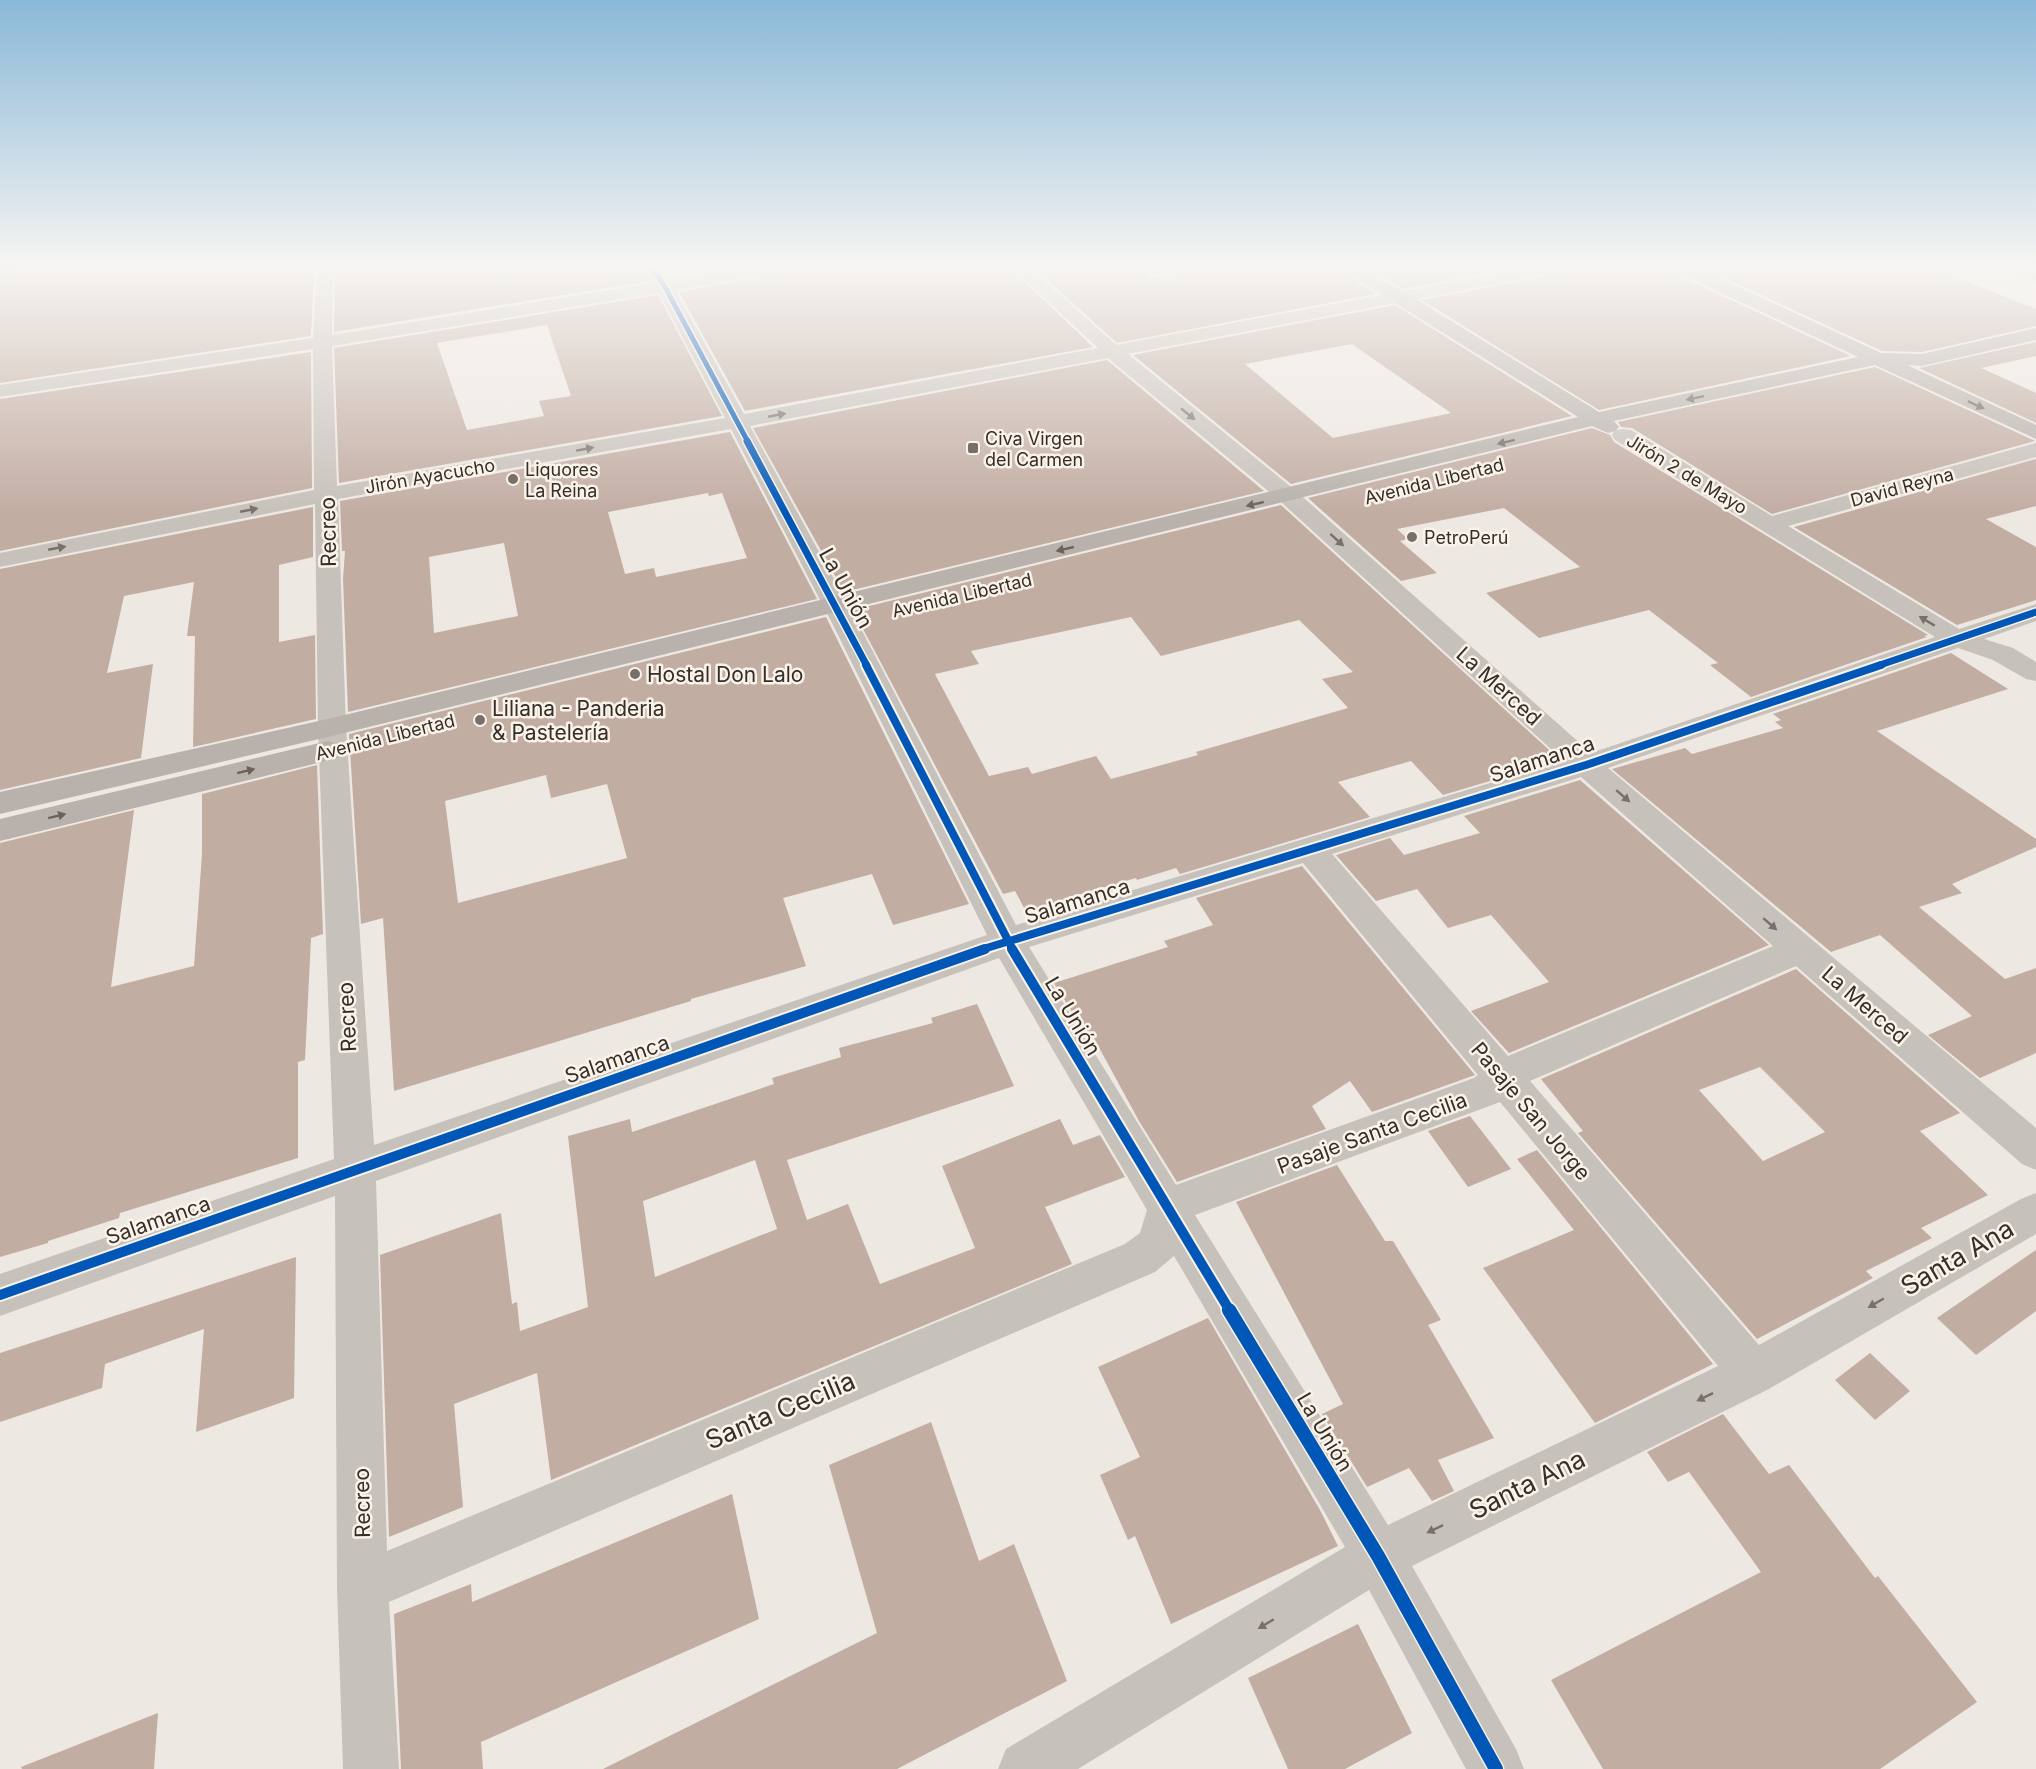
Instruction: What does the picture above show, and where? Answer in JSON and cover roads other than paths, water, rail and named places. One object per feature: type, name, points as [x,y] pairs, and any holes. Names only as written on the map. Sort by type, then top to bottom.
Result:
[{"type":"main road","name":"Jirón 2 de Mayo","points":[[1482,348],[1623,435]]},
{"type":"main road","points":[[1852,348],[1876,359]]},
{"type":"main road","name":"Avenida Libertad","points":[[0,830],[333,738],[839,614],[1298,504],[1623,435],[1984,348]]},
{"type":"main road","name":"Avenida Libertad","points":[[1298,504],[1597,419],[1876,359],[1913,366]]},
{"type":"main road","points":[[1913,366],[2036,433]]},
{"type":"main road","name":"Avenida Libertad","points":[[0,803],[333,738]]},
{"type":"street","points":[[0,391],[286,348]]},
{"type":"street","name":"Recreo","points":[[322,348],[333,738],[355,1170],[363,1587],[371,1769]]},
{"type":"street","name":"La Unión","points":[[696,348],[839,614],[1007,941],[1169,1206],[1378,1556],[1496,1769]]},
{"type":"street","name":"La Merced","points":[[1108,348],[1298,504],[1586,765],[2036,1152]]},
{"type":"street","name":"Jirón Ayacucho","points":[[0,560],[327,494],[737,422],[1130,348]]},
{"type":"street","name":"Jirón 2 de Mayo","points":[[1623,435],[1955,638],[2003,654],[2036,673]]},
{"type":"street","name":"David Reyna","points":[[1768,524],[2036,450]]},
{"type":"street","name":"Salamanca","points":[[0,1295],[1007,941],[1586,765],[2036,612]]},
{"type":"street","name":"Pasaje San Jorge","points":[[1310,849],[1753,1373]]},
{"type":"street","name":"Pasaje Santa Cecilia","points":[[1169,1206],[1488,1090],[1502,1076],[1800,949]]},
{"type":"street","name":"Santa Cecilia","points":[[363,1587],[1140,1258],[1158,1245],[1169,1206]]},
{"type":"street","name":"Santa Ana","points":[[1026,1769],[1378,1556],[1753,1373],[2036,1212]]},
{"type":"place","name":"Civa Virgen del Carmen","points":[[973,448]]},
{"type":"place","name":"Liquores La Reina","points":[[513,479]]},
{"type":"place","name":"PetroPerú","points":[[1412,537]]},
{"type":"place","name":"Hostal Don Lalo","points":[[635,674]]},
{"type":"place","name":"Liliana - Panderia & Pastelería","points":[[480,720]]}]
